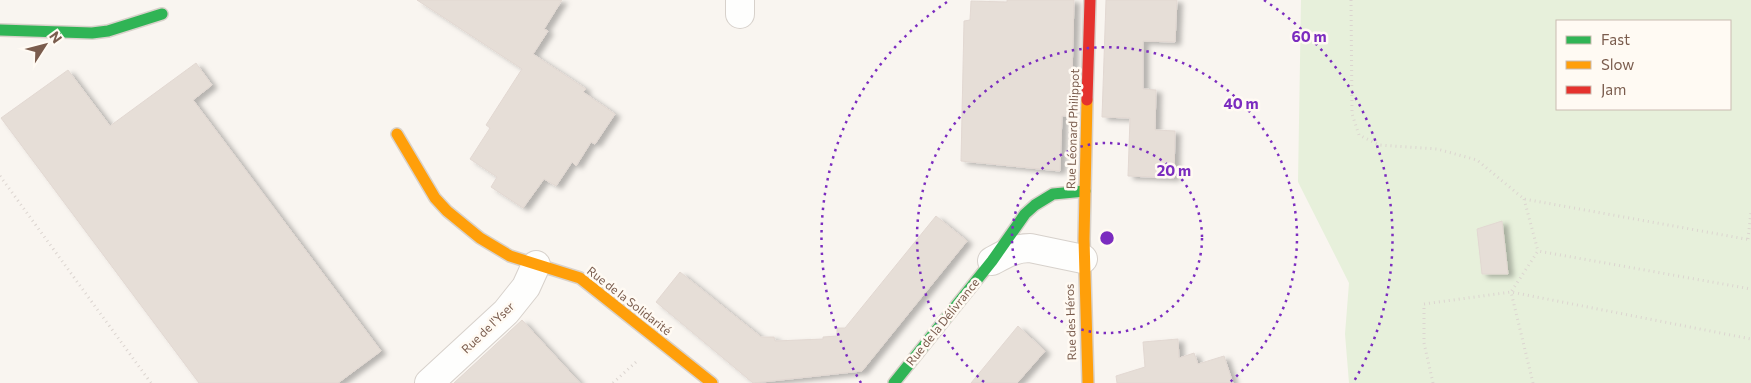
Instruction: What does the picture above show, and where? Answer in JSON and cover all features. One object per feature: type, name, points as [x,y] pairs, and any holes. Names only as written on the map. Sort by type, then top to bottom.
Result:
[{"type":"street","name":"Rue Léonard Philippot","points":[[1083,259],[1090,0]]},
{"type":"street","points":[[0,30],[92,33],[108,31],[162,14]]},
{"type":"street","name":"Rue de la Solidarité","points":[[397,134],[425,183],[447,211],[480,238],[510,256],[580,278],[712,383]]},
{"type":"street","name":"Rue de la Délivrance","points":[[894,383],[992,262],[1015,227],[1035,205],[1053,194],[1084,191]]},
{"type":"street","name":"Rue de la Délivrance","points":[[992,262],[1006,253],[1021,248],[1030,248],[1083,259]]},
{"type":"street","name":"Rue des Héros","points":[[1083,259],[1088,383]]},
{"type":"street","name":"Rue de l'Yser","points":[[429,383],[506,312],[526,286],[536,265]]},
{"type":"path","points":[[1351,0],[1352,114],[1359,135],[1379,145],[1437,149],[1476,160],[1524,199],[1750,240],[1751,212]]},
{"type":"path","points":[[0,176],[151,383]]},
{"type":"path","points":[[1524,199],[1538,251],[1511,292],[1533,383]]},
{"type":"path","points":[[1538,251],[1751,289]]},
{"type":"path","points":[[1433,383],[1424,343],[1424,304],[1511,292],[1751,339]]},
{"type":"green space","points":[[1301,0],[1751,0],[1751,383],[1349,383],[1345,334],[1349,283],[1298,182]]},
{"type":"building","points":[[417,0],[562,0],[544,29],[548,31],[533,54],[586,89],[583,92],[615,114],[595,144],[591,142],[576,166],[572,162],[556,186],[544,179],[523,208],[491,187],[497,177],[470,159],[490,128],[486,125],[522,69]]},
{"type":"building","points":[[1007,0],[1074,0],[1071,116],[1062,116],[1060,171],[961,161],[964,21],[970,20],[971,1],[1007,2]]},
{"type":"building","points":[[1106,0],[1177,0],[1175,42],[1143,41],[1143,89],[1156,90],[1155,130],[1175,131],[1174,178],[1128,176],[1130,118],[1102,117]]},
{"type":"building","points":[[196,63],[212,85],[193,100],[381,351],[338,383],[199,383],[1,118],[68,70],[110,126]]},
{"type":"building","points":[[936,216],[967,241],[862,371],[753,383],[656,302],[680,272],[761,337],[774,337],[775,341],[823,339],[823,337],[837,336],[837,328],[845,328]]},
{"type":"building","points":[[1502,221],[1508,274],[1482,274],[1477,229]]},
{"type":"building","points":[[522,320],[580,383],[454,383]]},
{"type":"building","points":[[1018,326],[1045,351],[1017,383],[971,383]]},
{"type":"building","points":[[1178,339],[1179,358],[1194,353],[1198,364],[1224,356],[1233,383],[1117,383],[1116,376],[1145,367],[1143,342]]},
{"type":"traffic: fast","points":[[0,30],[92,33],[108,31],[162,14]]},
{"type":"traffic: fast","points":[[894,383],[992,261],[1025,214],[1035,205],[1053,194],[1085,191]]},
{"type":"traffic: slow","points":[[1087,100],[1084,239],[1088,383]]},
{"type":"traffic: slow","points":[[397,134],[435,198],[447,211],[480,238],[510,256],[580,278],[712,383]]},
{"type":"traffic: jam","points":[[1087,100],[1090,0]]}]
